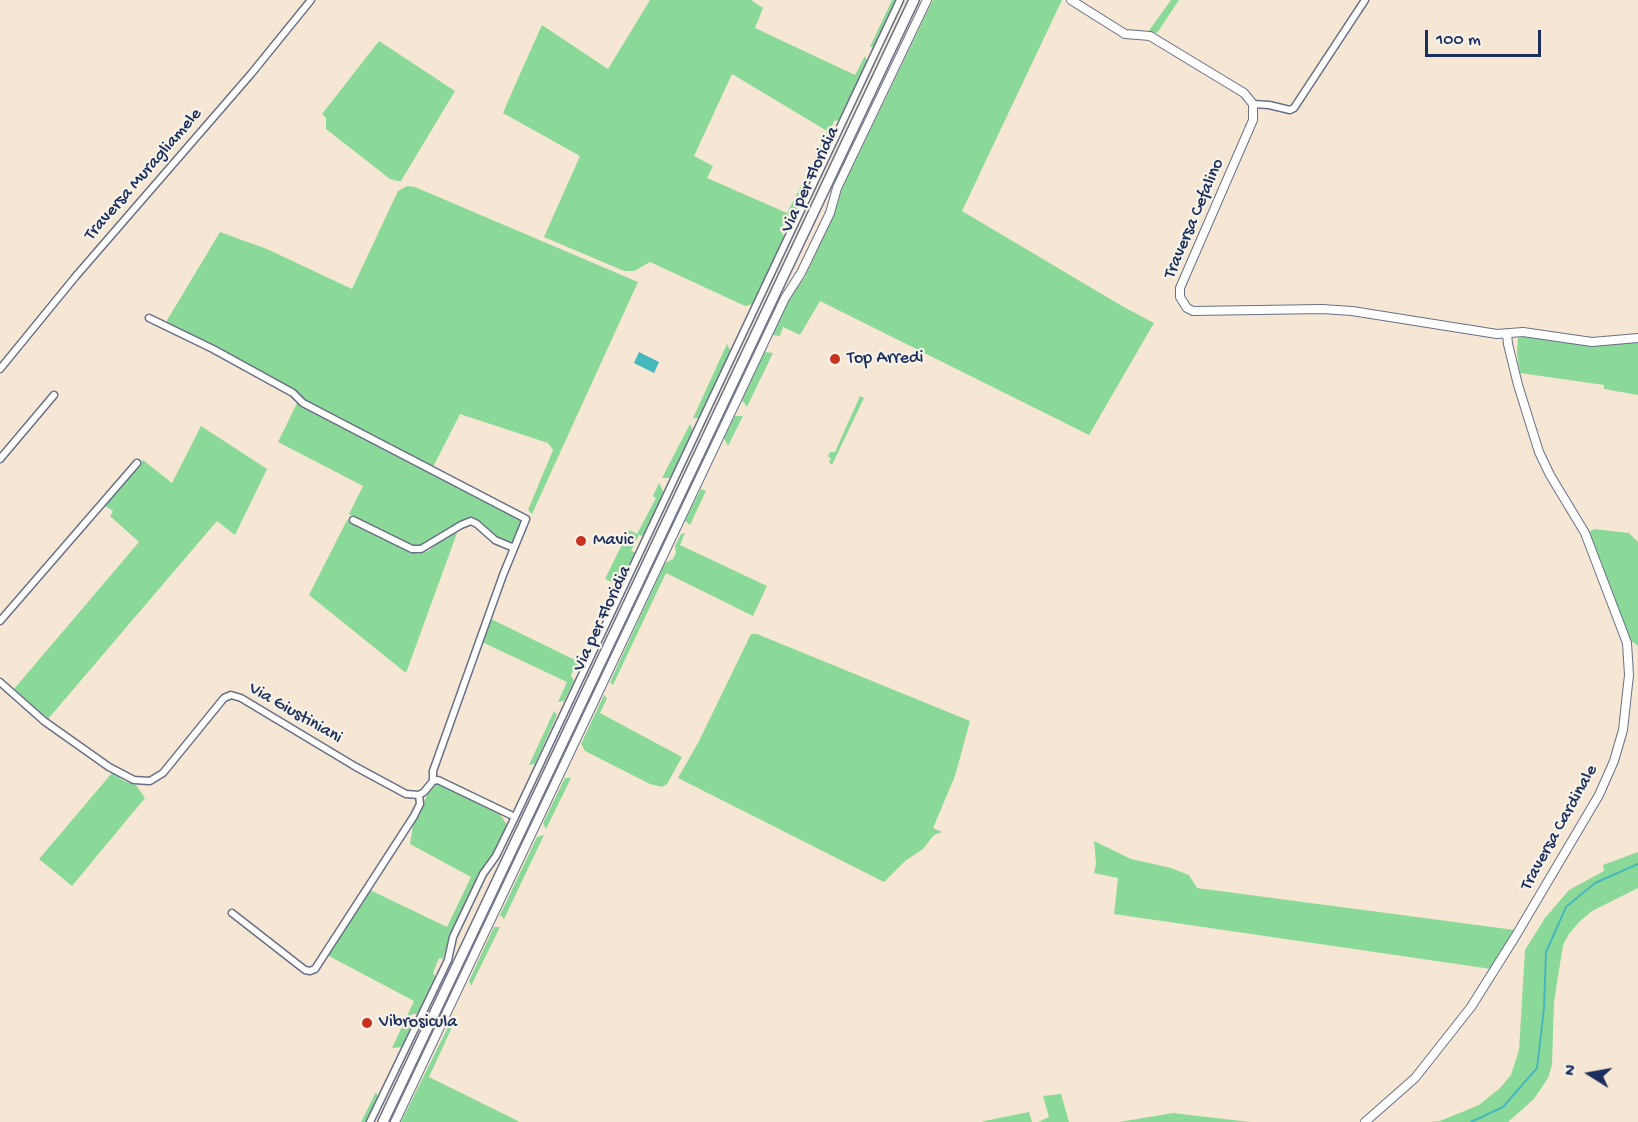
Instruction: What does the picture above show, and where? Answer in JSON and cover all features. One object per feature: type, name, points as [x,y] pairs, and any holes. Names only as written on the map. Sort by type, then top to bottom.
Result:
[{"type":"main road","name":"Via per Floridia","points":[[383,1122],[914,0]]},
{"type":"street","name":"Traversa Muragliamele","points":[[0,369],[76,276],[255,69],[311,0]]},
{"type":"street","points":[[370,1122],[448,960],[453,937],[483,874],[496,856],[515,817],[900,0]]},
{"type":"street","points":[[395,1122],[785,298],[801,273],[830,213],[837,188],[927,0]]},
{"type":"street","points":[[1071,0],[1125,34],[1150,36],[1244,93],[1253,104],[1290,110],[1294,108],[1365,0]]},
{"type":"street","name":"Traversa Cefalino","points":[[1253,104],[1253,120],[1180,288],[1180,297],[1187,308],[1193,311],[1322,309],[1352,311],[1508,334]]},
{"type":"street","points":[[149,318],[213,349],[293,393],[303,403],[526,519],[434,771],[433,781],[419,795],[420,804],[414,816],[315,969],[305,970],[232,913]]},
{"type":"street","points":[[1508,334],[1523,332],[1592,342],[1638,338]]},
{"type":"street","name":"Traversa Cardinale","points":[[1365,1122],[1415,1078],[1472,1007],[1599,795],[1614,761],[1623,730],[1629,675],[1627,643],[1585,533],[1539,452],[1518,385],[1508,344],[1508,334]]},
{"type":"street","points":[[0,459],[54,395]]},
{"type":"street","points":[[0,621],[137,463]]},
{"type":"street","points":[[352,520],[412,549],[420,549],[471,521],[495,540],[514,548]]},
{"type":"street","name":"Via Giustiniani","points":[[0,682],[44,721],[109,767],[134,780],[150,781],[163,773],[224,698],[231,695],[241,698],[406,794],[419,795]]},
{"type":"street","points":[[433,781],[444,782],[515,817]]},
{"type":"green space","points":[[650,0],[751,0],[763,8],[755,28],[855,75],[865,56],[868,62],[840,120],[834,121],[832,126],[834,133],[820,163],[812,163],[827,131],[732,74],[694,156],[713,166],[707,178],[787,213],[808,172],[813,178],[792,223],[783,225],[780,230],[785,237],[753,304],[745,306],[650,262],[634,271],[624,271],[544,237],[580,156],[503,113],[515,85],[542,25],[608,69]]},
{"type":"green space","points":[[892,0],[897,0],[875,47],[870,47]]},
{"type":"green space","points":[[933,0],[1062,0],[962,211],[1154,323],[1089,435],[820,301],[800,335],[783,327],[780,336],[772,335],[790,297],[805,277],[835,211],[842,189]]},
{"type":"green space","points":[[1171,0],[1179,0],[1157,33],[1148,32]]},
{"type":"green space","points":[[379,41],[455,91],[401,181],[390,179],[326,129],[326,118],[322,114]]},
{"type":"green space","points":[[407,186],[415,187],[638,282],[532,514],[528,510],[553,450],[548,443],[460,414],[432,469],[304,402],[294,391],[217,347],[166,322],[220,232],[267,249],[352,289],[398,191]]},
{"type":"green space","points":[[1525,335],[1584,344],[1608,345],[1638,341],[1638,395],[1604,389],[1604,385],[1520,373],[1517,353],[1518,338]]},
{"type":"green space","points":[[727,344],[731,352],[700,418],[693,418]]},
{"type":"green space","points":[[765,352],[773,353],[747,407],[742,400]]},
{"type":"green space","points":[[860,396],[864,398],[832,465],[828,456],[830,452],[835,452]]},
{"type":"green space","points":[[298,401],[524,519],[513,545],[496,538],[472,519],[438,535],[421,547],[411,546],[349,514],[363,486],[278,442]]},
{"type":"green space","points":[[735,416],[743,416],[728,446],[724,438]]},
{"type":"green space","points":[[690,424],[693,431],[671,478],[662,478]]},
{"type":"green space","points":[[201,426],[267,469],[235,535],[217,521],[48,719],[14,689],[139,542],[110,516],[113,511],[104,505],[143,460],[172,483]]},
{"type":"green space","points":[[659,483],[664,493],[644,536],[639,535],[631,551],[636,553],[622,581],[614,583],[605,579],[629,530],[637,534],[656,498],[653,496]]},
{"type":"green space","points":[[701,489],[706,491],[690,525],[685,521]]},
{"type":"green space","points":[[347,520],[419,554],[428,551],[444,538],[457,533],[406,673],[309,595]]},
{"type":"green space","points":[[1594,529],[1629,533],[1638,542],[1638,646],[1630,640],[1589,532]]},
{"type":"green space","points":[[685,533],[680,545],[767,586],[753,616],[666,573],[613,685],[610,682],[665,563],[673,559],[676,553],[675,546],[681,534]]},
{"type":"green space","points":[[491,619],[577,661],[581,655],[583,661],[580,668],[574,669],[571,675],[574,681],[564,701],[558,702],[567,682],[482,642]]},
{"type":"green space","points":[[751,634],[757,634],[970,721],[955,776],[933,828],[942,832],[934,835],[923,849],[905,861],[884,882],[678,778],[699,741]]},
{"type":"green space","points":[[604,695],[607,698],[600,713],[682,757],[667,784],[662,787],[650,784],[585,751],[581,744]]},
{"type":"green space","points":[[554,711],[557,715],[535,764],[529,765]]},
{"type":"green space","points":[[112,773],[136,785],[145,798],[72,886],[39,859]]},
{"type":"green space","points":[[565,778],[571,778],[546,829],[543,823]]},
{"type":"green space","points":[[438,784],[498,811],[507,825],[493,855],[483,867],[450,934],[443,959],[439,958],[433,973],[435,976],[418,1014],[412,1014],[408,1023],[410,1029],[402,1047],[392,1048],[414,1001],[327,955],[370,890],[447,927],[471,877],[410,844],[413,825],[430,789]]},
{"type":"green space","points":[[544,835],[504,919],[500,915],[537,837]]},
{"type":"green space","points":[[1094,841],[1131,859],[1171,868],[1189,875],[1197,888],[1515,930],[1491,969],[1114,914],[1118,878],[1094,873],[1096,864]]},
{"type":"green space","points":[[1638,852],[1638,888],[1592,911],[1579,922],[1563,945],[1554,1002],[1552,1065],[1548,1078],[1534,1099],[1508,1122],[1430,1122],[1440,1121],[1479,1105],[1500,1088],[1511,1075],[1519,1050],[1525,950],[1545,918],[1569,890],[1604,871],[1603,865]]},
{"type":"green space","points":[[494,927],[500,927],[471,986],[469,981]]},
{"type":"green space","points":[[453,1025],[429,1077],[520,1122],[401,1122],[448,1027]]},
{"type":"green space","points":[[376,1092],[378,1097],[366,1122],[361,1122]]},
{"type":"green space","points":[[1061,1094],[1069,1122],[1038,1122],[1049,1117],[1043,1096]]},
{"type":"green space","points":[[1029,1112],[1032,1122],[982,1122],[984,1121]]},
{"type":"green space","points":[[1173,1113],[1250,1122],[1119,1122]]},
{"type":"water","points":[[639,352],[659,362],[654,373],[634,363]]},
{"type":"waterway","points":[[1471,1122],[1503,1107],[1537,1068],[1544,1008],[1546,952],[1566,907],[1595,883],[1638,864]]},
{"type":"place","name":"Top Arredi","points":[[835,359]]},
{"type":"place","name":"Mavic","points":[[581,541]]},
{"type":"place","name":"Vibrosicula","points":[[367,1023]]}]
